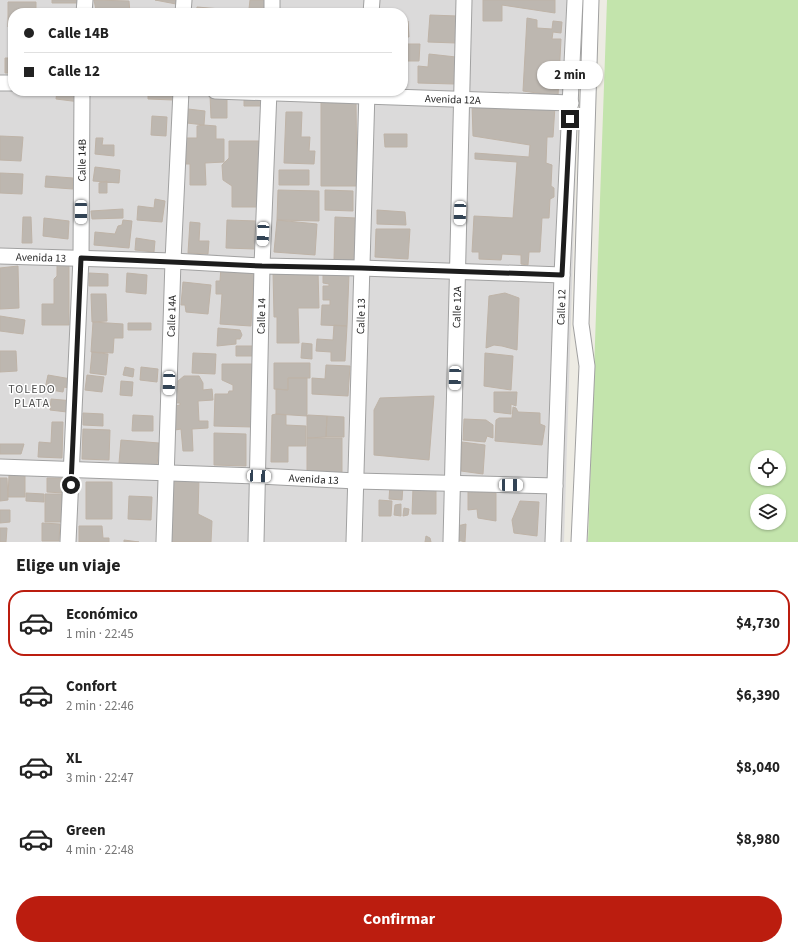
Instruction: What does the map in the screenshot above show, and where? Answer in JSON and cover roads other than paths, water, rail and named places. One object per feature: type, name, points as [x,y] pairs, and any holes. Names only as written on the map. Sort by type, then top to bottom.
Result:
[{"type":"street","name":"Calle 12A","points":[[451,542],[463,99],[464,0]]},
{"type":"street","name":"Calle 12","points":[[553,542],[562,275],[571,103],[574,0]]},
{"type":"street","points":[[579,542],[587,366],[581,324],[591,0]]},
{"type":"street","name":"Calle 14B","points":[[68,542],[81,258],[82,96]]},
{"type":"street","name":"Calle 14A","points":[[164,542],[173,261],[181,96]]},
{"type":"street","name":"Calle 14","points":[[256,542],[259,476],[262,266],[269,96]]},
{"type":"street","name":"Calle 13","points":[[354,542],[367,96]]},
{"type":"street","name":"Avenida 12A","points":[[408,96],[571,103]]},
{"type":"street","name":"Avenida 13","points":[[0,256],[562,275]]},
{"type":"street","name":"Avenida 13","points":[[0,467],[356,481],[555,486]]},
{"type":"district","name":"TOLEDO PLATA","points":[[32,396]]}]
